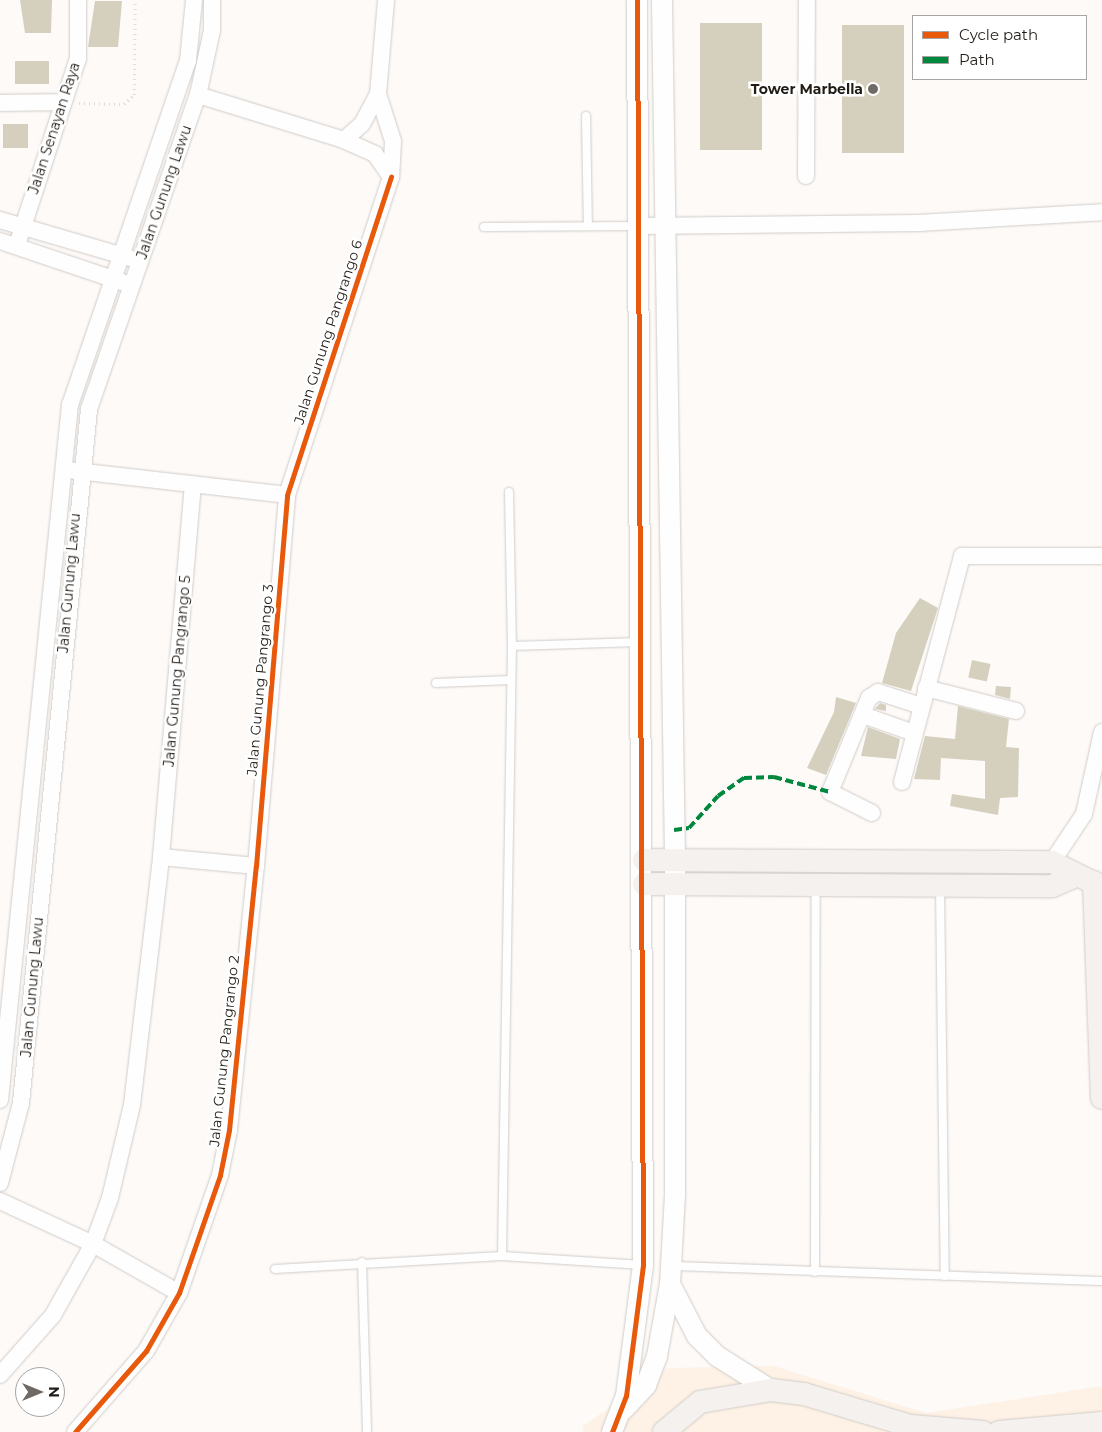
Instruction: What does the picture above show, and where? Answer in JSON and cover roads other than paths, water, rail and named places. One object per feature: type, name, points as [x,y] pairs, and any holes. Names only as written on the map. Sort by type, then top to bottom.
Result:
[{"type":"main road","points":[[644,860],[1052,862],[1091,881]]},
{"type":"main road","points":[[644,884],[1052,886],[1091,881]]},
{"type":"main road","points":[[1091,881],[1102,1098]]},
{"type":"main road","points":[[664,1432],[700,1402],[771,1390],[804,1394],[851,1412],[912,1426],[983,1432]]},
{"type":"main road","points":[[999,1432],[1102,1423]]},
{"type":"street","name":"Jalan Senayan Raya","points":[[17,246],[22,225],[78,58],[78,0]]},
{"type":"street","name":"Jalan Gunung Lawu","points":[[0,1100],[60,470],[70,405],[120,254],[188,62],[194,0]]},
{"type":"street","name":"Jalan Gunung Lawu","points":[[0,1183],[21,1103],[79,472],[89,409],[198,95],[212,30],[212,0]]},
{"type":"street","points":[[344,140],[362,124],[378,94],[386,0]]},
{"type":"street","points":[[623,1410],[643,1264],[644,860],[637,0]]},
{"type":"street","points":[[612,1432],[623,1410],[646,1385],[654,1368],[671,1275],[675,859],[662,0]]},
{"type":"street","points":[[806,176],[807,0]]},
{"type":"street","name":"Jalan Gunung Pangrango 6","points":[[287,495],[391,177],[393,141],[378,94]]},
{"type":"street","points":[[198,95],[344,140],[375,154],[391,177]]},
{"type":"street","points":[[0,103],[62,102]]},
{"type":"street","points":[[638,226],[976,221],[1102,212]]},
{"type":"street","points":[[0,220],[141,261]]},
{"type":"street","points":[[0,241],[132,286]]},
{"type":"street","points":[[60,470],[287,495]]},
{"type":"street","name":"Jalan Gunung Pangrango 5","points":[[161,857],[193,484]]},
{"type":"street","name":"Jalan Gunung Pangrango 3","points":[[256,866],[287,495]]},
{"type":"street","points":[[902,782],[962,556],[1102,556]]},
{"type":"street","points":[[926,688],[1016,711]]},
{"type":"street","points":[[872,813],[830,792],[869,698],[878,692],[921,706]]},
{"type":"street","points":[[863,715],[914,733]]},
{"type":"street","points":[[1052,862],[1084,814],[1102,732]]},
{"type":"street","points":[[0,1374],[53,1315],[93,1244],[110,1198],[132,1105],[161,857],[256,866]]},
{"type":"street","name":"Jalan Gunung Pangrango 2","points":[[75,1432],[146,1350],[179,1292],[204,1230],[229,1130],[256,866]]},
{"type":"street","points":[[0,1201],[93,1244],[179,1292]]},
{"type":"street","points":[[671,1275],[697,1336],[717,1356],[771,1390]]},
{"type":"lane","points":[[586,116],[588,226]]},
{"type":"lane","points":[[484,227],[638,226]]},
{"type":"lane","points":[[502,1256],[512,646],[509,492]]},
{"type":"lane","points":[[512,646],[642,642]]},
{"type":"lane","points":[[436,683],[511,680]]},
{"type":"lane","points":[[815,1272],[816,884]]},
{"type":"lane","points":[[940,885],[945,1276]]},
{"type":"lane","points":[[275,1269],[362,1262],[502,1256],[643,1264]]},
{"type":"lane","points":[[362,1262],[367,1432]]},
{"type":"lane","points":[[671,1275],[815,1272],[1102,1281]]},
{"type":"place","name":"Tower Marbella","points":[[873,89]]}]
